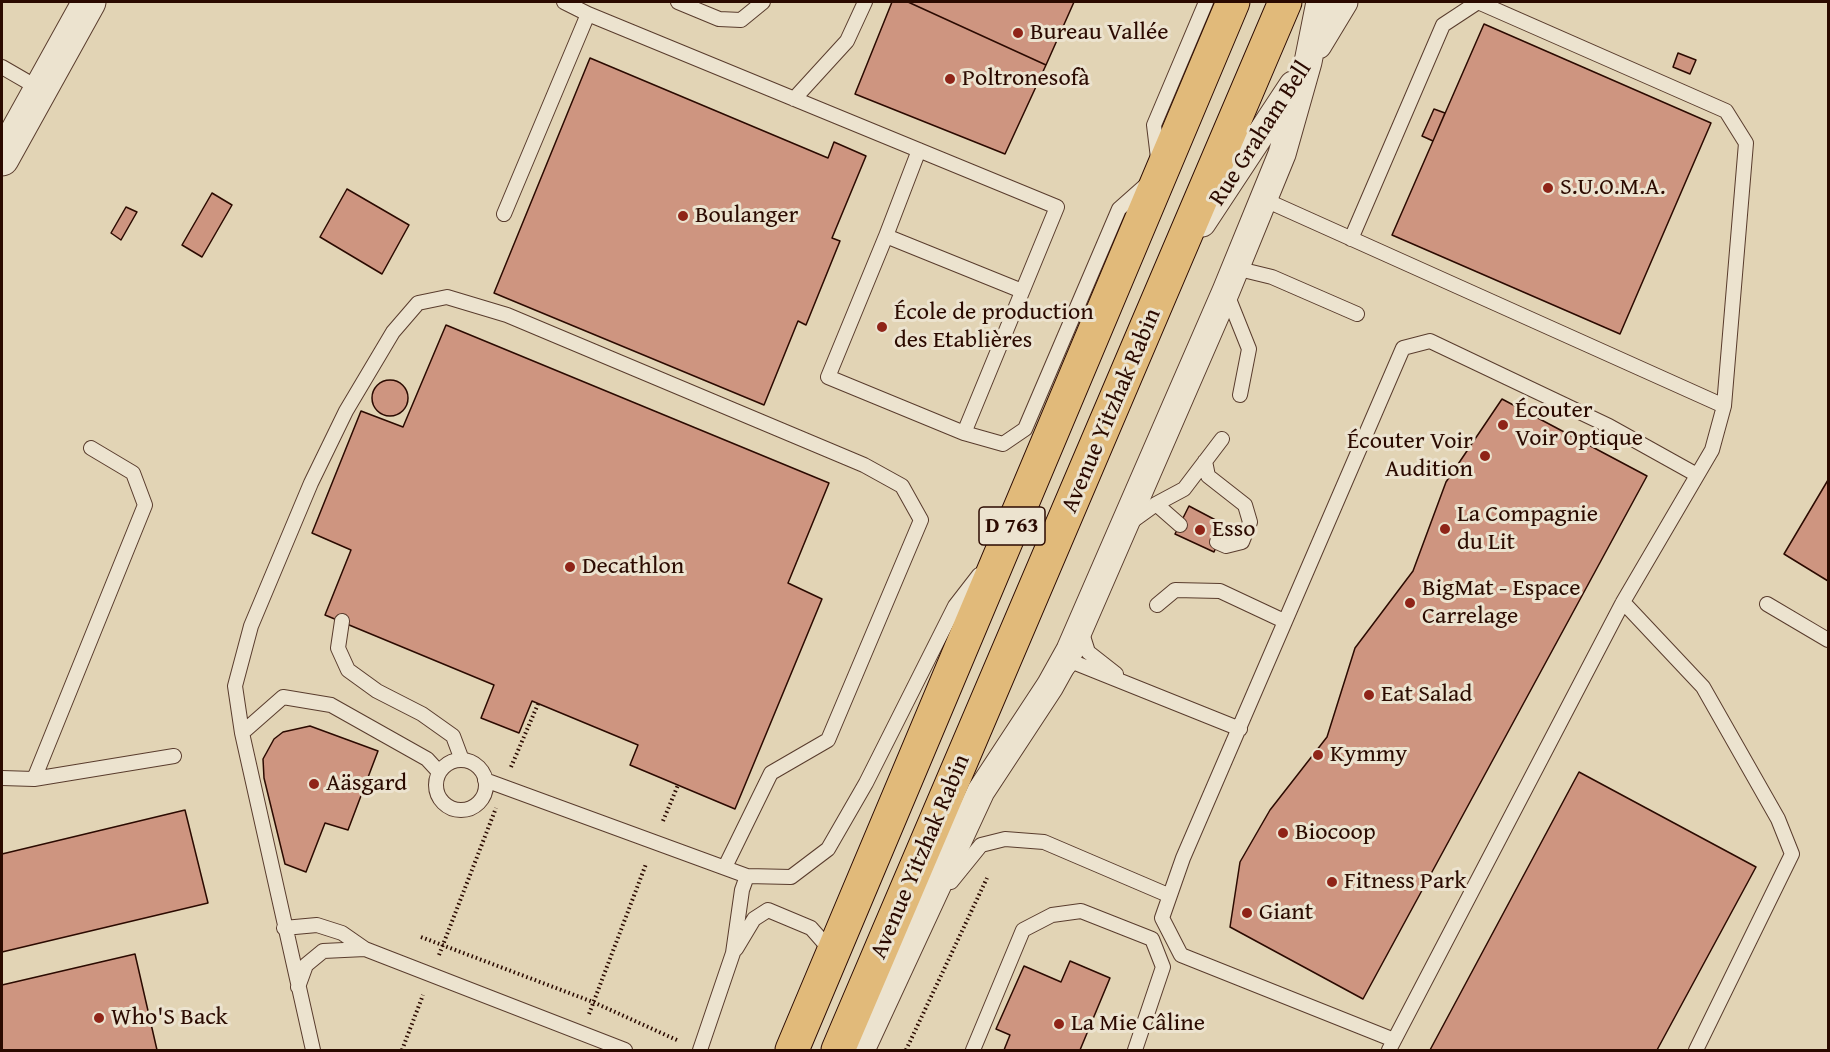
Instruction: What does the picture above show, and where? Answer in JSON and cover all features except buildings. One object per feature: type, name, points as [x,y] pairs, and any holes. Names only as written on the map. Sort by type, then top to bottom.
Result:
[{"type":"main road","name":"Avenue Yitzhak Rabin","points":[[792,1050],[1233,2]]},
{"type":"main road","name":"Avenue Yitzhak Rabin","points":[[838,1050],[1285,2]]},
{"type":"street","points":[[2,159],[89,2]]},
{"type":"street","points":[[861,1050],[981,791],[1050,686],[1070,650],[1231,279],[1282,154],[1308,62],[1320,2]]},
{"type":"street","name":"Rue Graham Bell","points":[[1175,264],[1308,62],[1344,2]]},
{"type":"lane","points":[[564,2],[588,14],[1058,207],[963,433]]},
{"type":"lane","points":[[678,2],[719,20],[741,20],[763,2]]},
{"type":"lane","points":[[794,99],[847,41],[865,2]]},
{"type":"lane","points":[[920,150],[828,377],[963,433],[1003,444],[1025,429],[1119,209],[1160,173],[1154,125],[1206,2]]},
{"type":"lane","points":[[1162,918],[1181,955],[1391,1045],[1623,602],[1712,450],[1724,406],[1746,143],[1726,111],[1478,2],[1443,25],[1351,239]]},
{"type":"lane","points":[[504,214],[588,14]]},
{"type":"lane","points":[[2,67],[40,89]]},
{"type":"lane","points":[[1263,199],[1724,406]]},
{"type":"lane","points":[[886,236],[1022,291]]},
{"type":"lane","points":[[1240,395],[1249,349],[1231,279],[1272,277],[1357,314]]},
{"type":"lane","points":[[314,1050],[284,928],[242,732],[235,686],[250,626],[311,483],[346,411],[393,332],[417,303],[447,297],[507,315],[864,465],[902,486],[921,520],[828,740],[771,773],[725,867]]},
{"type":"lane","points":[[1135,1050],[1163,967],[1152,939],[1162,918],[1168,895],[1403,348],[1430,341],[1451,350],[1609,426],[1697,475]]},
{"type":"lane","points":[[1122,528],[1156,504],[1184,489],[1222,439]]},
{"type":"lane","points":[[34,779],[145,505],[133,473],[91,448]]},
{"type":"lane","points":[[1205,461],[1208,476],[1245,505],[1250,522],[1242,542],[1226,546],[1217,542]]},
{"type":"lane","points":[[1156,504],[1180,525]]},
{"type":"lane","points":[[485,780],[747,876],[791,877],[828,849],[866,783],[955,606],[1006,540]]},
{"type":"lane","points":[[1157,605],[1175,590],[1220,591],[1284,621]]},
{"type":"lane","points":[[1623,602],[1704,687],[1778,819],[1792,854],[1696,1050]]},
{"type":"lane","points":[[1767,604],[1828,640]]},
{"type":"lane","points":[[1087,611],[1080,629],[1088,652],[1125,681]]},
{"type":"lane","points":[[342,621],[338,648],[348,670],[377,692],[422,714],[453,736],[462,760]]},
{"type":"lane","points":[[1050,686],[1073,663],[1125,681],[1240,729]]},
{"type":"lane","points":[[242,732],[283,697],[331,705],[427,759],[440,772]]},
{"type":"lane","points":[[2,778],[34,779],[174,756]]},
{"type":"lane","points":[[462,760],[477,766],[485,780],[486,787],[480,802],[466,810],[459,811],[451,809],[439,797],[436,788],[440,772],[453,762],[462,760]]},
{"type":"lane","points":[[861,1050],[955,874],[981,845],[1005,839],[1044,842],[1168,895]]},
{"type":"lane","points":[[734,953],[742,890],[747,876]]},
{"type":"lane","points":[[700,1050],[734,953],[754,919],[768,910],[811,928],[833,953]]},
{"type":"lane","points":[[974,1050],[1023,930],[1052,915],[1081,911],[1152,939]]},
{"type":"lane","points":[[284,928],[316,924],[342,933],[365,949],[625,1050]]},
{"type":"lane","points":[[298,987],[306,965],[323,951],[365,949]]},
{"type":"path","points":[[402,1050],[538,704]]},
{"type":"path","points":[[581,1033],[654,841],[678,786]]},
{"type":"path","points":[[906,1050],[1005,839]]},
{"type":"path","points":[[421,938],[593,1002],[680,1042]]},
{"type":"place","name":"Bureau Vallée","points":[[1018,33]]},
{"type":"place","name":"Poltronesofà","points":[[950,79]]},
{"type":"place","name":"S.U.O.M.A.","points":[[1548,188]]},
{"type":"place","name":"Boulanger","points":[[683,216]]},
{"type":"place","name":"École de production des Etablières","points":[[882,327]]},
{"type":"place","name":"Écouter Voir Optique","points":[[1503,425]]},
{"type":"place","name":"Écouter Voir Audition","points":[[1485,456]]},
{"type":"place","name":"La Compagnie du Lit","points":[[1445,529]]},
{"type":"place","name":"Esso","points":[[1200,530]]},
{"type":"place","name":"Decathlon","points":[[570,567]]},
{"type":"place","name":"BigMat - Espace Carrelage","points":[[1410,603]]},
{"type":"place","name":"Eat Salad","points":[[1369,695]]},
{"type":"place","name":"Kymmy","points":[[1318,755]]},
{"type":"place","name":"Aäsgard","points":[[314,784]]},
{"type":"place","name":"Biocoop","points":[[1283,833]]},
{"type":"place","name":"Fitness Park","points":[[1332,882]]},
{"type":"place","name":"Giant","points":[[1247,913]]},
{"type":"place","name":"Who'S Back","points":[[99,1018]]},
{"type":"place","name":"La Mie Câline","points":[[1059,1024]]}]
